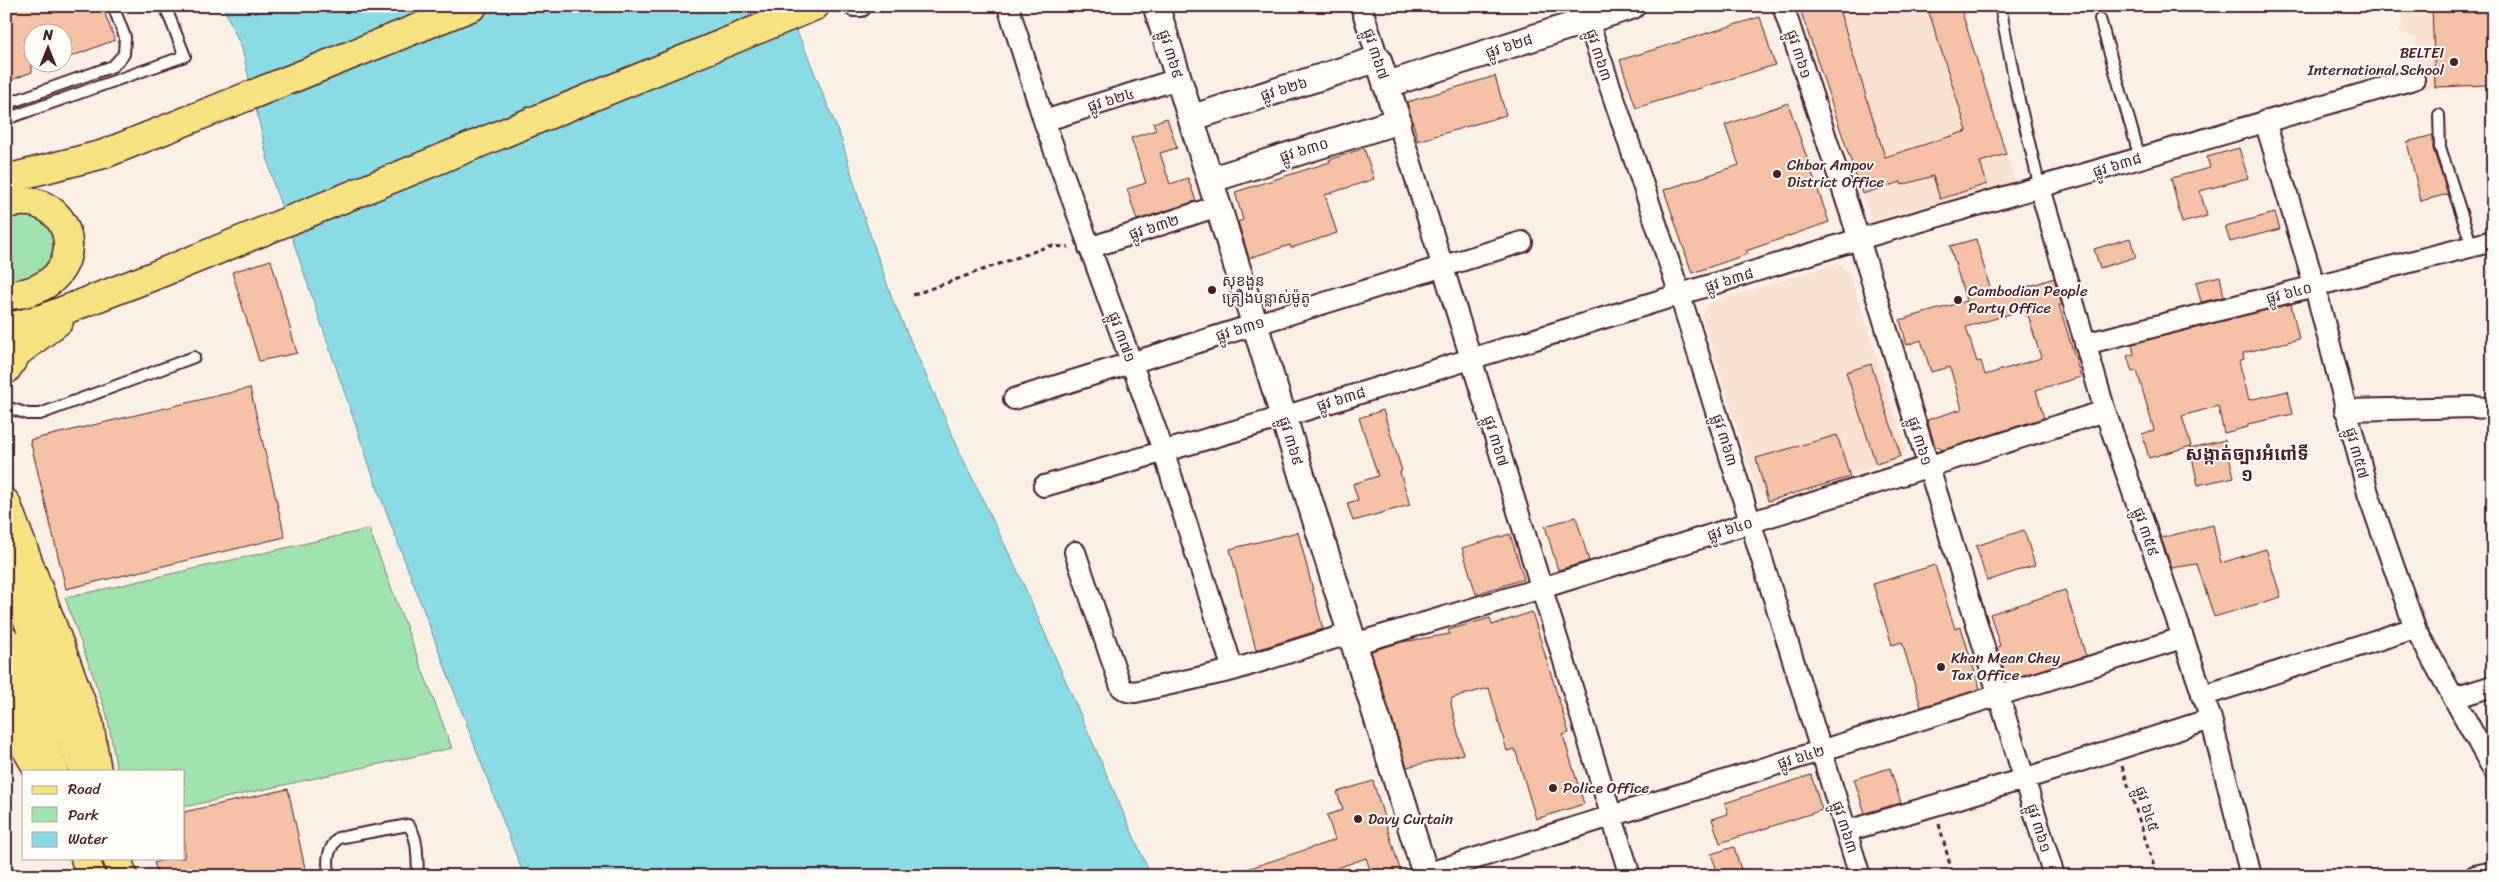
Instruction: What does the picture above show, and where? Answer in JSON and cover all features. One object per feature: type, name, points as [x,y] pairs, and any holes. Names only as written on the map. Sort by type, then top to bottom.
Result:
[{"type":"main road","points":[[6,179],[104,154],[137,142],[473,6]]},
{"type":"main road","points":[[6,328],[44,318],[189,262],[815,6]]},
{"type":"main road","points":[[6,173],[40,171]]},
{"type":"main road","points":[[6,204],[32,202],[53,212],[62,221],[68,241],[65,263],[61,272],[53,281],[43,288],[6,295]]},
{"type":"main road","points":[[6,370],[18,352],[84,303]]},
{"type":"main road","points":[[6,503],[88,723],[97,770]]},
{"type":"main road","points":[[6,562],[84,770]]},
{"type":"main road","points":[[6,641],[25,748],[37,770]]},
{"type":"main road","points":[[6,696],[20,725],[53,770]]},
{"type":"main road","points":[[86,860],[91,876]]},
{"type":"main road","points":[[118,860],[123,876]]},
{"type":"street","points":[[854,6],[862,6]]},
{"type":"street","name":"ផ្លូវ ៣៧១","points":[[1008,6],[1044,121],[1163,450],[1233,670]]},
{"type":"street","name":"ផ្លូវ ៣៦៩","points":[[1156,6],[1353,639],[1366,689],[1424,875]]},
{"type":"street","name":"ផ្លូវ ៣៦៧","points":[[1361,6],[1630,876]]},
{"type":"street","name":"ផ្លូវ ៦២៨","points":[[1386,85],[1586,14],[1632,6]]},
{"type":"street","name":"ផ្លូវ ៣៦១","points":[[1783,6],[1859,240],[2054,876]]},
{"type":"street","name":"ផ្លូវ ៣៦៣","points":[[1586,14],[1680,295],[1860,876]]},
{"type":"street","name":"ផ្លូវ ៦២៦","points":[[1190,118],[1378,59]]},
{"type":"street","name":"ផ្លូវ ៦២៤","points":[[1044,121],[1178,79]]},
{"type":"street","name":"ផ្លូវ ៦៣៨","points":[[1044,486],[1163,450],[1283,417],[1859,240],[2414,79]]},
{"type":"street","name":"ផ្លូវ ៦៣០","points":[[1210,180],[1398,121]]},
{"type":"street","name":"ផ្លូវ ៣៥៧","points":[[2265,121],[2315,287],[2368,492],[2415,628],[2493,769]]},
{"type":"street","name":"ផ្លូវ ៣៥៩","points":[[2040,188],[2105,411],[2210,719],[2251,876]]},
{"type":"street","name":"ផ្លូវ ៦៣២","points":[[1089,248],[1218,206]]},
{"type":"street","name":"ផ្លូវ ៦៤០","points":[[2085,344],[2493,241]]},
{"type":"street","name":"ផ្លូវ ៦៣១","points":[[1014,399],[1522,242]]},
{"type":"street","points":[[2346,410],[2474,407],[2493,409]]},
{"type":"street","name":"ផ្លូវ ៦៤០","points":[[1075,552],[1121,687],[1127,691],[1135,692],[1233,670],[1542,588],[2105,411]]},
{"type":"street","points":[[2202,696],[2415,628]]},
{"type":"street","name":"ផ្លូវ ៦៤២","points":[[1424,875],[2182,638]]},
{"type":"street","points":[[2454,698],[2493,686]]},
{"type":"street","points":[[1847,831],[2024,779],[2210,719]]},
{"type":"street","points":[[2475,876],[2493,872]]},
{"type":"lane","points":[[6,104],[112,66],[124,54],[125,37],[113,6]]},
{"type":"lane","points":[[6,119],[185,56],[165,6]]},
{"type":"lane","points":[[2000,6],[2016,88],[2040,188]]},
{"type":"lane","points":[[2100,19],[2140,158]]},
{"type":"lane","points":[[2439,115],[2440,147],[2472,247]]},
{"type":"lane","points":[[6,407],[28,414],[40,414],[194,357]]},
{"type":"lane","points":[[329,876],[327,858],[329,848],[338,838],[408,825],[413,830],[415,839],[418,876]]},
{"type":"path","points":[[913,295],[1049,246],[1089,248]]},
{"type":"path","name":"ផ្លូវ ៦៤៥","points":[[2116,749],[2157,876]]},
{"type":"path","points":[[1934,805],[1953,876]]},
{"type":"shaded area","points":[[1799,6],[1960,6],[2015,182],[1871,221]]},
{"type":"shaded area","name":"BELTEI International School","points":[[2404,6],[2454,6],[2451,33],[2489,35],[2492,86],[2418,88],[2416,38],[2400,32]]},
{"type":"shaded area","points":[[1837,263],[1850,274],[1906,449],[1899,459],[1774,499],[1758,493],[1702,315],[1709,303]]},
{"type":"green space","points":[[16,215],[33,215],[44,223],[50,231],[53,249],[45,267],[38,274],[27,281],[6,285],[6,218]]},
{"type":"green space","points":[[369,529],[452,748],[185,807],[185,770],[117,770],[107,715],[65,598]]},
{"type":"water","points":[[223,6],[782,6],[802,42],[842,141],[864,217],[893,301],[963,459],[1018,572],[1151,876],[524,876],[375,482],[273,182],[242,49]]},
{"type":"building","points":[[6,6],[102,6],[115,40],[72,56],[72,22],[22,22],[22,72],[32,72],[6,82]]},
{"type":"building","points":[[1799,6],[1838,6],[1885,157],[1967,131],[1927,6],[1960,6],[2006,154],[1980,162],[1987,184],[1940,199],[1933,176],[1902,185],[1901,182],[1862,194]]},
{"type":"building","name":"BELTEI International School","points":[[2432,6],[2485,6],[2488,85],[2435,87]]},
{"type":"building","points":[[1760,17],[1775,65],[1636,108],[1620,60]]},
{"type":"building","points":[[1495,76],[1506,115],[1418,141],[1407,102]]},
{"type":"building","points":[[1788,103],[1829,222],[1746,251],[1748,254],[1692,273],[1664,190],[1739,165],[1725,125]]},
{"type":"building","points":[[1167,118],[1177,148],[1160,153],[1170,184],[1188,178],[1196,201],[1137,220],[1127,189],[1146,183],[1131,138],[1156,130],[1153,123]]},
{"type":"building","points":[[2433,135],[2433,149],[2448,194],[2421,201],[2407,142]]},
{"type":"building","points":[[1364,148],[1374,179],[1325,195],[1337,233],[1291,248],[1290,245],[1249,258],[1238,222],[1243,220],[1235,192],[1330,162],[1329,160]]},
{"type":"building","points":[[2239,148],[2248,178],[2200,191],[2207,216],[2182,223],[2171,178],[2210,168],[2207,157]]},
{"type":"building","points":[[2275,213],[2280,229],[2230,242],[2225,226]]},
{"type":"building","points":[[2130,238],[2136,257],[2100,268],[2094,249]]},
{"type":"building","points":[[1976,239],[1993,298],[2054,278],[2062,305],[2059,305],[2081,377],[2036,390],[2044,418],[1943,450],[1935,446],[1927,420],[1962,409],[1950,367],[1931,372],[1921,340],[1907,345],[1900,320],[1966,301],[1950,246]],"holes":[[[2024,310],[2025,316],[2028,315],[2041,358],[1985,375],[1981,361],[1977,362],[1966,327]]]},
{"type":"building","points":[[271,260],[297,353],[259,361],[232,272]]},
{"type":"building","points":[[2220,276],[2224,297],[2201,302],[2196,282]]},
{"type":"building","points":[[2291,304],[2299,339],[2243,353],[2244,359],[2239,361],[2249,400],[2288,391],[2293,414],[2248,424],[2248,427],[2224,433],[2218,406],[2182,416],[2191,446],[2149,458],[2142,434],[2154,430],[2137,371],[2132,372],[2127,356],[2134,354],[2132,344]]},
{"type":"building","points":[[1871,364],[1901,456],[1876,464],[1846,372]]},
{"type":"building","points":[[250,388],[285,537],[66,589],[30,440]]},
{"type":"building","points":[[1383,410],[1402,471],[1400,472],[1410,505],[1353,521],[1347,503],[1358,500],[1353,484],[1378,476],[1359,418]]},
{"type":"building","points":[[1837,435],[1850,477],[1768,501],[1756,458]]},
{"type":"building","points":[[2225,440],[2234,477],[2198,485],[2190,448]]},
{"type":"building","points":[[1576,517],[1589,561],[1558,570],[1545,526]]},
{"type":"building","points":[[2213,525],[2221,563],[2266,549],[2281,597],[2214,617],[2197,564],[2172,568],[2161,538]]},
{"type":"building","points":[[2024,530],[2035,565],[1987,581],[1976,546]]},
{"type":"building","points":[[1298,532],[1323,629],[1256,650],[1230,549]]},
{"type":"building","points":[[1510,534],[1524,579],[1476,594],[1462,548]]},
{"type":"building","points":[[1935,565],[1955,629],[1961,627],[1980,689],[1921,707],[1902,642],[1892,645],[1873,584]]},
{"type":"building","points":[[2065,590],[2086,656],[2007,680],[1997,647],[2000,646],[1990,614]]},
{"type":"building","points":[[1532,612],[1569,733],[1563,735],[1584,804],[1536,819],[1515,749],[1507,751],[1489,688],[1452,698],[1451,704],[1463,754],[1407,767],[1371,651],[1402,642],[1450,634],[1448,630],[1490,618],[1492,625]]},
{"type":"building","points":[[1890,768],[1901,803],[1865,813],[1854,779]]},
{"type":"building","points":[[1811,775],[1822,810],[1720,843],[1712,819],[1728,814],[1725,803]]},
{"type":"building","points":[[1373,781],[1402,876],[1372,876],[1366,858],[1326,872],[1327,876],[1239,876],[1238,872],[1335,840],[1327,815],[1343,810],[1337,792]]},
{"type":"building","points":[[288,789],[306,873],[291,876],[215,876],[214,871],[200,876],[159,876],[154,863],[162,860],[185,860],[185,812]]},
{"type":"building","points":[[1734,847],[1743,876],[1719,876],[1711,854]]},
{"type":"place","name":"BELTEI International School","points":[[2454,62]]},
{"type":"place","name":"Chbar Ampov District Office","points":[[1777,174]]},
{"type":"place","name":"សុខងួន គ្រឿងបន្លាស់ម៉ូតូ","points":[[1212,290]]},
{"type":"place","name":"Cambodian People Party Office","points":[[1958,300]]},
{"type":"place","name":"Khan Mean Chey Tax Office","points":[[1941,667]]},
{"type":"place","name":"Police Office","points":[[1553,788]]},
{"type":"place","name":"Davy Curtain","points":[[1358,819]]},
{"type":"district","name":"សង្កាត់ច្បារអំពៅទី ១","points":[[2247,464]]}]
